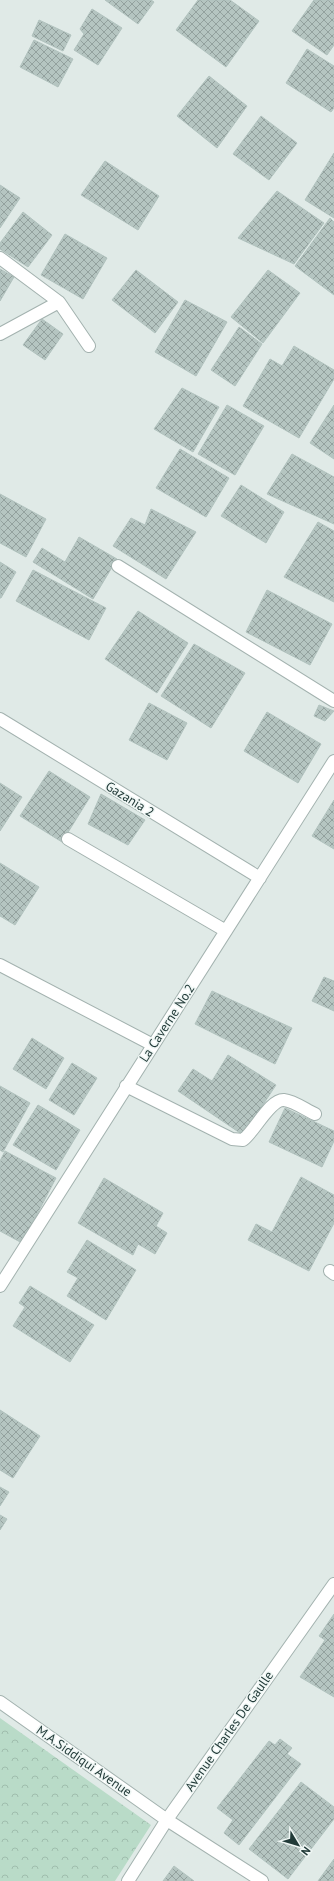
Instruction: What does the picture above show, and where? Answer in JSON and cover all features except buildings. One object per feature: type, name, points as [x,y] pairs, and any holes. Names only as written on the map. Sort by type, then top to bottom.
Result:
[{"type":"street","points":[[0,258],[59,302],[89,346]]},
{"type":"street","points":[[0,334],[59,302]]},
{"type":"street","points":[[118,566],[334,701]]},
{"type":"street","name":"Gazania 2","points":[[0,719],[260,878]]},
{"type":"street","name":"La Caverne No.2","points":[[0,1286],[334,761]]},
{"type":"street","points":[[68,839],[226,931]]},
{"type":"street","points":[[0,966],[153,1045]]},
{"type":"street","points":[[126,1086],[232,1139],[243,1140],[251,1134],[271,1106],[278,1100],[285,1100],[315,1114]]},
{"type":"street","name":"Avenue Charles De Gaulle","points":[[128,1881],[167,1820],[334,1584]]},
{"type":"street","name":"M.A.Siddiqui Avenue","points":[[0,1702],[167,1820],[262,1881]]},
{"type":"green space","points":[[0,1718],[151,1825],[115,1881],[0,1881]]}]
